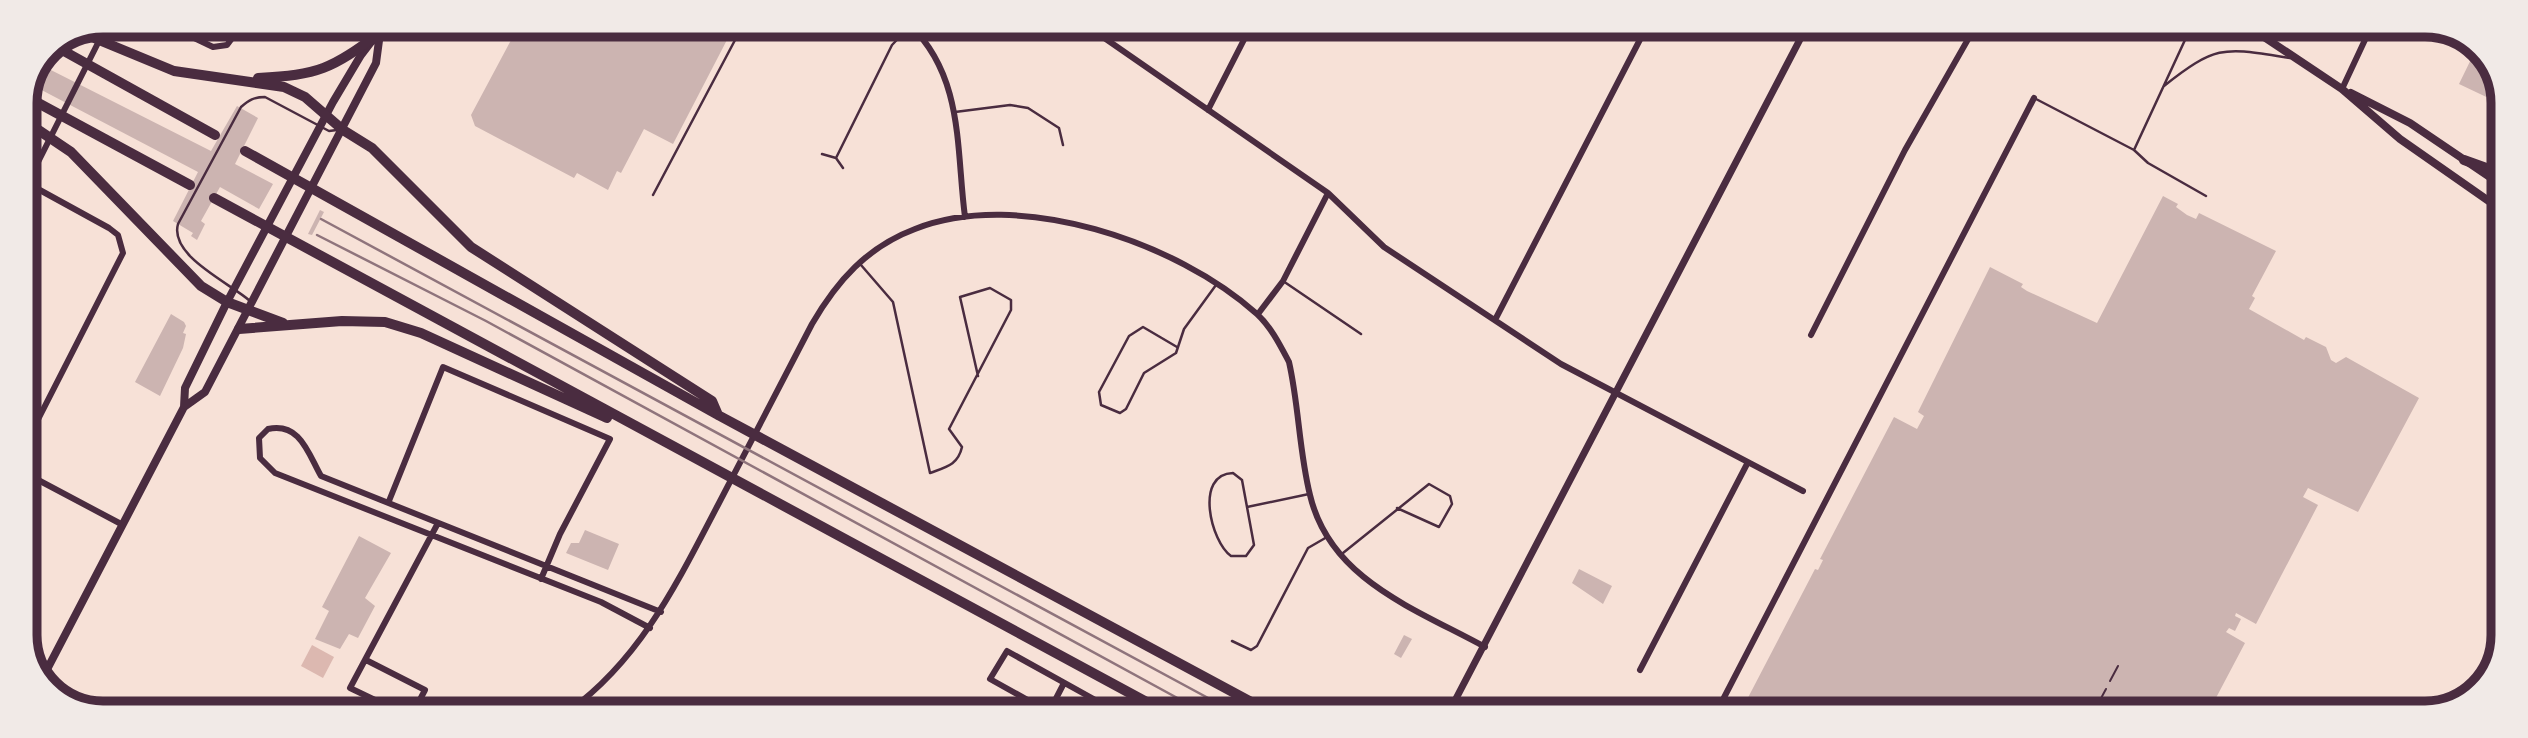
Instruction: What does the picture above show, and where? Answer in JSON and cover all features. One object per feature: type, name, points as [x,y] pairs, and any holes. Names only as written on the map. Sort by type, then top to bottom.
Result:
[{"type":"highway","points":[[239,78],[317,71],[334,66],[372,37]]},
{"type":"highway","points":[[93,38],[174,71],[239,78],[284,87],[305,97],[343,130],[372,148],[471,247],[712,401],[718,415]]},
{"type":"highway","points":[[63,50],[215,135]]},
{"type":"highway","points":[[37,102],[190,185]]},
{"type":"highway","points":[[37,130],[71,152],[201,286],[227,302],[251,307],[290,324]]},
{"type":"highway","points":[[245,151],[718,415],[1250,701]]},
{"type":"highway","points":[[2464,160],[2491,170]]},
{"type":"highway","points":[[214,198],[1145,701]]},
{"type":"highway","points":[[239,329],[342,321],[385,322],[421,333],[696,458]]},
{"type":"main road","points":[[47,670],[184,407],[185,388],[234,288],[326,115],[361,55],[376,37]]},
{"type":"main road","points":[[184,407],[205,392],[251,307],[376,62],[381,37]]},
{"type":"main road","points":[[2264,37],[2342,89],[2400,139],[2491,203]]},
{"type":"main road","points":[[2342,89],[2410,123],[2491,178]]},
{"type":"street","points":[[37,160],[100,37]]},
{"type":"street","points":[[194,37],[214,47],[227,45],[236,37]]},
{"type":"street","points":[[921,37],[941,66],[955,112],[965,217]]},
{"type":"street","points":[[1103,37],[1328,194],[1384,247],[1561,364],[1747,464],[1803,491]]},
{"type":"street","points":[[1208,110],[1245,37]]},
{"type":"street","points":[[1494,320],[1641,37]]},
{"type":"street","points":[[1455,701],[1801,37]]},
{"type":"street","points":[[1811,335],[1905,150],[1966,37]]},
{"type":"street","points":[[2342,89],[2366,37]]},
{"type":"street","points":[[1722,701],[2034,98]]},
{"type":"street","points":[[37,192],[109,228],[118,235],[123,253],[37,421]]},
{"type":"street","points":[[1258,314],[1283,281],[1328,194]]},
{"type":"street","points":[[582,701],[601,687],[631,655],[660,612],[829,295],[858,263],[885,243],[916,228],[965,217],[1032,218],[1084,227],[1156,252],[1216,285],[1258,314],[1280,343],[1289,362],[1309,494],[1326,537],[1357,574],[1377,589],[1485,647]]},
{"type":"street","points":[[389,501],[443,367],[610,439],[541,579]]},
{"type":"street","points":[[650,628],[601,602],[275,473],[260,458],[259,438],[268,429],[287,428],[299,436],[321,476],[389,501],[660,612]]},
{"type":"street","points":[[1640,670],[1747,464]]},
{"type":"street","points":[[37,479],[123,526]]},
{"type":"street","points":[[378,701],[351,688],[438,523]]},
{"type":"street","points":[[1030,701],[990,679],[1007,651],[1097,701]]},
{"type":"street","points":[[366,660],[425,690],[419,701]]},
{"type":"street","points":[[1055,701],[1064,683]]},
{"type":"lane","points":[[653,195],[737,37]]},
{"type":"lane","points":[[836,158],[892,45],[900,37]]},
{"type":"lane","points":[[2134,150],[2187,37]]},
{"type":"lane","points":[[2164,86],[2189,66],[2229,49],[2299,60]]},
{"type":"lane","points":[[251,307],[234,288],[210,275],[178,242],[175,234],[178,224],[237,113],[256,97],[265,97],[329,131],[343,130]]},
{"type":"lane","points":[[2034,98],[2134,150],[2148,163],[2206,196]]},
{"type":"lane","points":[[955,112],[1010,105],[1028,108],[1059,128],[1063,145]]},
{"type":"lane","points":[[822,154],[836,158],[843,168]]},
{"type":"lane","points":[[858,263],[893,302],[930,473],[953,465],[960,457],[962,447],[949,429],[978,376],[1011,310],[1011,300],[990,288],[960,297],[978,376]]},
{"type":"lane","points":[[1283,281],[1360,334]]},
{"type":"lane","points":[[1177,347],[1143,327],[1136,330],[1129,336],[1099,392],[1101,405],[1120,414],[1126,409],[1144,373],[1169,360],[1177,347],[1184,330],[1216,285]]},
{"type":"lane","points":[[1223,473],[1233,473],[1242,480],[1247,506],[1254,545],[1246,556],[1230,556],[1217,542],[1209,490],[1213,479],[1223,473]]},
{"type":"lane","points":[[1341,555],[1397,508],[1429,484],[1450,496],[1452,504],[1439,527],[1397,508]]},
{"type":"lane","points":[[1247,506],[1309,494]]},
{"type":"lane","points":[[1232,641],[1251,650],[1256,646],[1308,548],[1326,537]]},
{"type":"path","points":[[2110,681],[2118,666]]},
{"type":"path","points":[[2100,701],[2106,689]]},
{"type":"shaded area","points":[[312,645],[334,657],[323,678],[301,666]]},
{"type":"building","points":[[513,37],[728,37],[673,144],[644,129],[621,173],[617,171],[608,190],[577,173],[574,178],[475,126],[471,115]]},
{"type":"building","points":[[2472,56],[2486,78],[2491,99],[2459,84]]},
{"type":"building","points":[[47,68],[211,151],[237,106],[258,118],[235,164],[273,184],[259,209],[220,187],[201,221],[205,224],[197,240],[191,236],[193,233],[173,221],[198,172],[39,88]]},
{"type":"building","points":[[2163,196],[2178,204],[2176,207],[2187,215],[2196,219],[2199,213],[2276,251],[2252,296],[2255,298],[2249,309],[2304,340],[2306,337],[2326,347],[2331,360],[2336,363],[2346,357],[2419,398],[2358,512],[2308,488],[2303,497],[2318,505],[2256,624],[2236,613],[2235,616],[2241,619],[2235,631],[2229,628],[2226,632],[2245,643],[2214,701],[1746,701],[1815,569],[1818,570],[1823,560],[1820,559],[1894,417],[1917,429],[1924,416],[1918,412],[1990,267],[2023,284],[2021,287],[2027,291],[2097,323]]},
{"type":"building","points":[[320,210],[324,212],[312,235],[308,234]]},
{"type":"building","points":[[171,314],[184,322],[186,326],[183,333],[186,334],[183,348],[160,396],[135,382]]},
{"type":"building","points":[[585,530],[619,544],[608,570],[566,553],[571,543],[579,543]]},
{"type":"building","points":[[359,536],[391,553],[365,598],[375,606],[358,638],[349,634],[340,649],[315,639],[329,611],[322,607]]},
{"type":"building","points":[[1579,569],[1612,586],[1603,604],[1572,583]]},
{"type":"building","points":[[1404,635],[1412,639],[1401,658],[1394,654]]},
{"type":"railway","points":[[321,219],[1214,701]]},
{"type":"railway","points":[[317,235],[486,321],[1183,701]]}]
